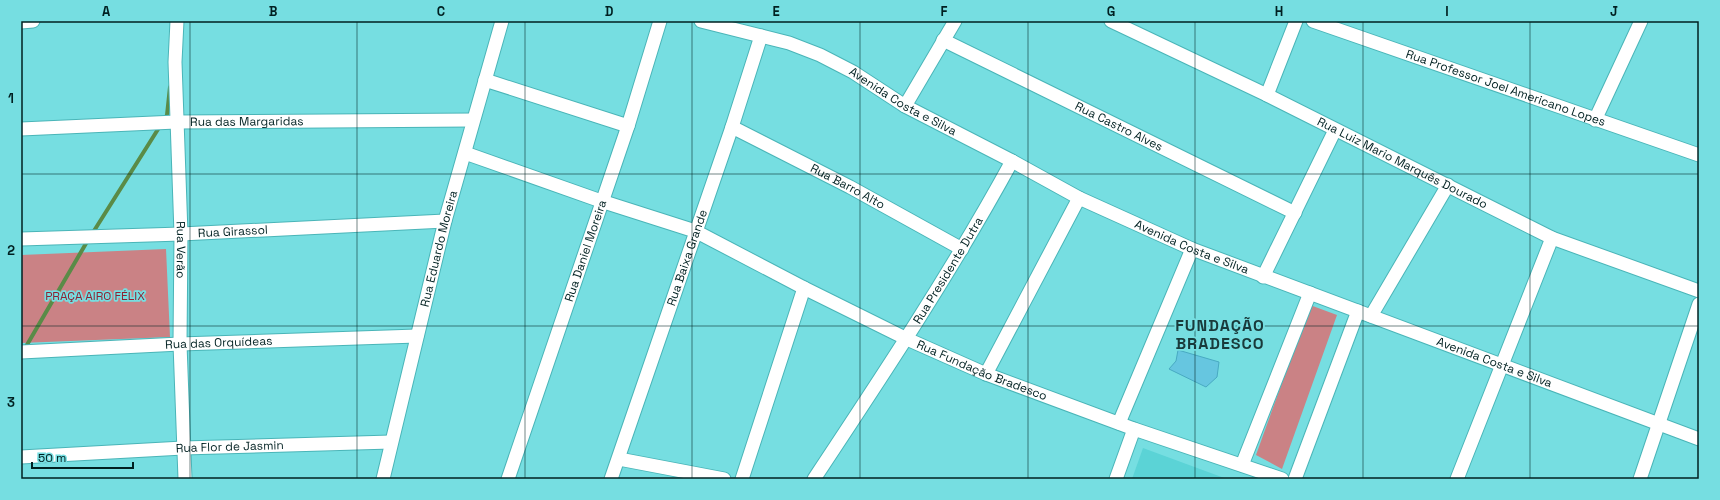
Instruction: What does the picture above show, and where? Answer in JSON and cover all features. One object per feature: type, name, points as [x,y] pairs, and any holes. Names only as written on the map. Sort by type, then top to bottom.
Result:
[{"type":"street","points":[[21,22],[33,21]]},
{"type":"street","name":"Rua Verão","points":[[177,21],[175,62],[180,234],[180,344],[185,479]]},
{"type":"street","name":"Rua Eduardo Moreira","points":[[383,479],[445,221],[502,21]]},
{"type":"street","name":"Rua Daniel Moreira","points":[[508,479],[601,201],[628,126],[660,21]]},
{"type":"street","name":"Avenida Costa e Silva","points":[[701,21],[736,25],[761,36],[789,43],[820,55],[853,72],[905,106],[1012,161],[1078,198],[1192,249],[1263,277],[1502,364],[1699,439]]},
{"type":"street","points":[[905,106],[955,21]]},
{"type":"street","name":"Rua Luiz Mario Marquês Dourado","points":[[1111,21],[1267,95],[1552,238],[1699,291]]},
{"type":"street","points":[[1267,95],[1296,21]]},
{"type":"street","name":"Rua Professor Joel Americano Lopes","points":[[1313,21],[1699,155]]},
{"type":"street","points":[[1595,120],[1638,22]]},
{"type":"street","name":"Rua Baixa Grande","points":[[611,479],[732,126],[761,36]]},
{"type":"street","name":"Rua Castro Alves","points":[[943,40],[1295,213]]},
{"type":"street","points":[[484,80],[628,126]]},
{"type":"street","name":"Rua das Margaridas","points":[[21,129],[177,122],[473,120]]},
{"type":"street","name":"Rua Barro Alto","points":[[732,126],[850,187],[962,249]]},
{"type":"street","points":[[1263,277],[1335,130]]},
{"type":"street","name":"Rua Fundação Bradesco","points":[[465,152],[601,201],[695,231],[906,340],[986,374],[1134,429],[1282,479]]},
{"type":"street","name":"Rua Presidente Dutra","points":[[814,479],[906,340],[962,249],[1012,161]]},
{"type":"street","points":[[1371,316],[1448,185]]},
{"type":"street","points":[[986,374],[1078,198]]},
{"type":"street","name":"Rua Girassol","points":[[21,239],[114,237],[445,221]]},
{"type":"street","points":[[1457,479],[1552,238]]},
{"type":"street","points":[[1119,423],[1192,249]]},
{"type":"street","points":[[742,479],[804,288]]},
{"type":"street","points":[[1242,466],[1310,293]]},
{"type":"street","points":[[1640,479],[1699,304]]},
{"type":"street","points":[[1295,479],[1358,311]]},
{"type":"street","name":"Rua das Orquídeas","points":[[21,352],[180,344],[418,336]]},
{"type":"street","points":[[1116,479],[1134,429]]},
{"type":"street","name":"Rua Flor de Jasmin","points":[[21,457],[183,448],[391,442]]},
{"type":"street","points":[[619,459],[724,479]]},
{"type":"shaded area","points":[[1143,448],[1227,479],[1132,479]]},
{"type":"green space","name":"PRAÇA AIRO FÉLIX","points":[[166,249],[170,337],[21,343],[21,255]]},
{"type":"green space","points":[[1310,305],[1337,315],[1282,469],[1256,455]]},
{"type":"building","points":[[1178,350],[1219,362],[1217,377],[1206,387],[1169,369],[1176,361]]},
{"type":"waterway","points":[[92,234],[167,115],[170,87]]},
{"type":"waterway","points":[[24,350],[88,240]]},
{"type":"district","name":"FUNDAÇÃO BRADESCO","points":[[1220,334]]}]
